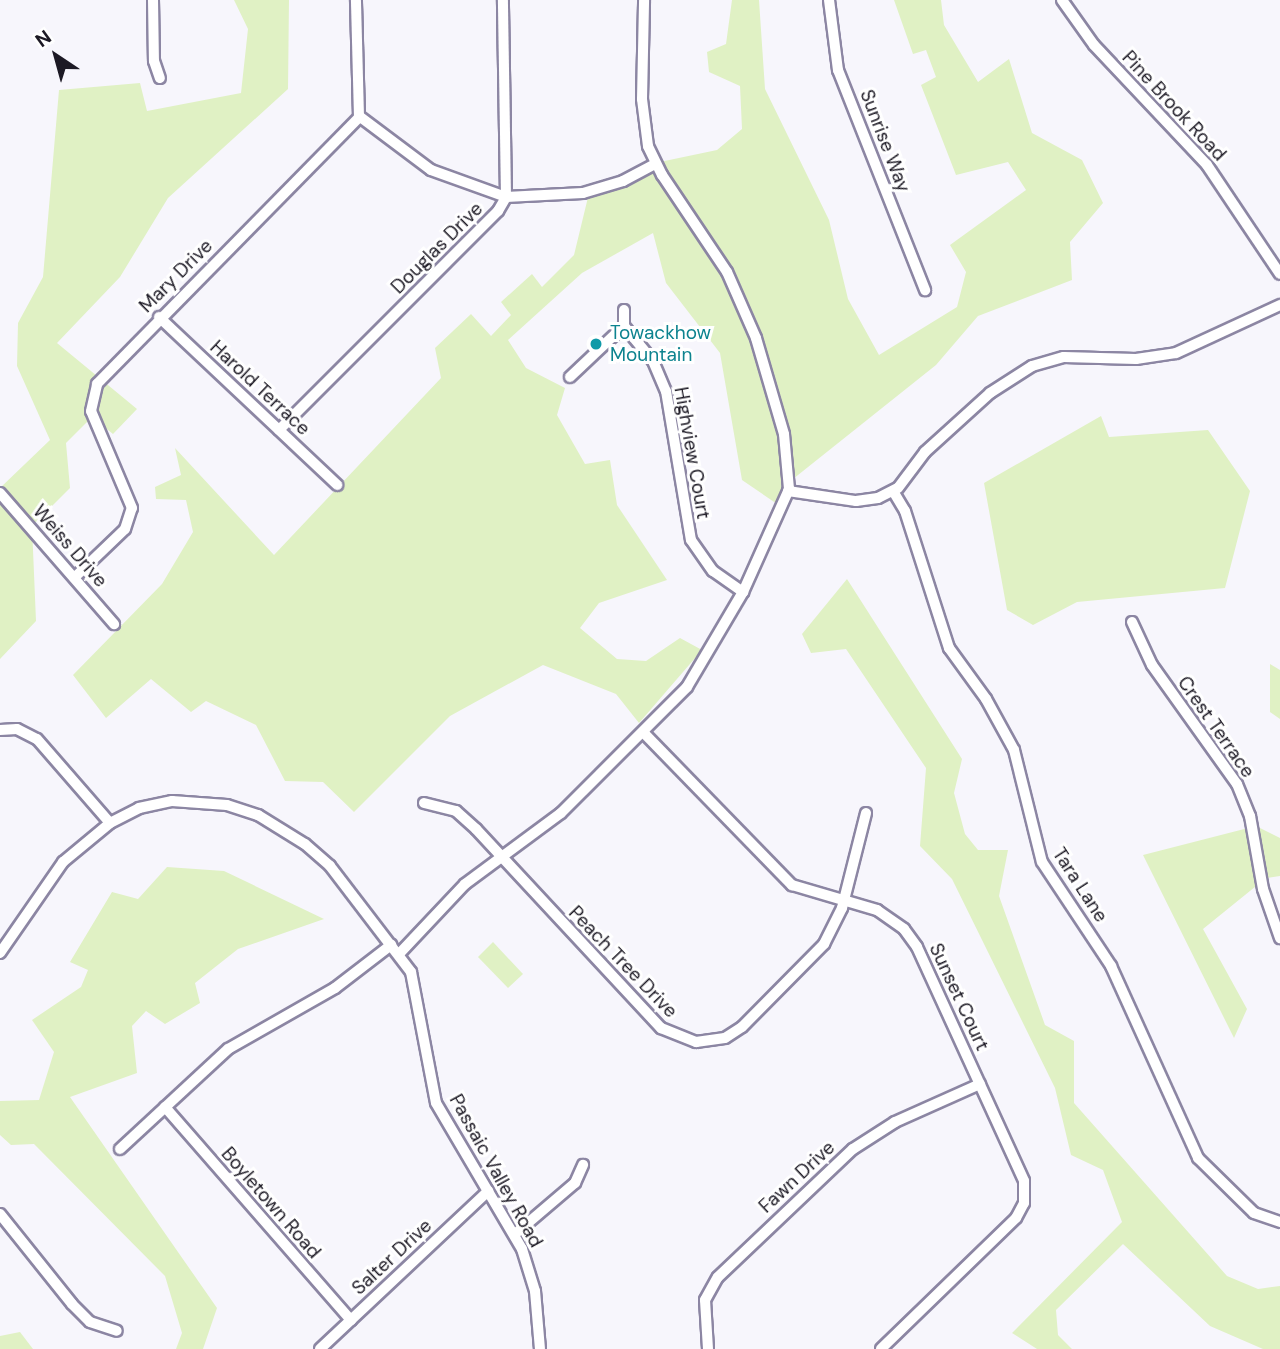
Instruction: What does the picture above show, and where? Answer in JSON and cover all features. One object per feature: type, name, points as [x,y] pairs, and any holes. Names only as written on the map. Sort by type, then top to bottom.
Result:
[{"type":"street","points":[[153,0],[154,61],[160,78]]},
{"type":"street","points":[[356,0],[359,116],[431,170],[506,197],[557,196],[603,189],[655,164]]},
{"type":"street","name":"Douglas Drive","points":[[279,430],[498,211],[506,197],[503,0]]},
{"type":"street","points":[[399,954],[419,937],[465,884],[561,813],[643,732],[700,670],[743,592],[788,491],[785,434],[757,338],[713,248],[655,164],[642,99],[644,0]]},
{"type":"street","name":"Sunrise Way","points":[[829,0],[838,70],[925,290]]},
{"type":"street","name":"Pine Brook Road","points":[[1062,0],[1094,45],[1207,165],[1280,274]]},
{"type":"street","name":"Mary Drive","points":[[75,577],[125,528],[132,508],[131,497],[91,411],[92,394],[103,375],[359,116]]},
{"type":"street","points":[[1269,258],[1280,251]]},
{"type":"street","points":[[788,491],[856,500],[892,491],[925,453],[990,393],[1032,366],[1064,357],[1136,359],[1176,353],[1280,305]]},
{"type":"street","points":[[570,377],[624,327],[624,310]]},
{"type":"street","name":"Harold Terrace","points":[[159,317],[337,485]]},
{"type":"street","name":"Highview Court","points":[[624,327],[653,361],[666,391],[691,540],[713,571],[743,592]]},
{"type":"street","name":"Tara Lane","points":[[892,491],[910,524],[949,648],[986,699],[1014,750],[1039,855],[1111,966],[1198,1158],[1254,1213],[1280,1222]]},
{"type":"street","name":"Weiss Drive","points":[[0,493],[114,624]]},
{"type":"street","name":"Crest Terrace","points":[[1132,622],[1152,665],[1237,784],[1250,816],[1263,889],[1280,938]]},
{"type":"street","points":[[0,730],[18,729],[37,739],[110,823]]},
{"type":"street","name":"Sunset Court","points":[[643,732],[792,885],[845,899],[887,915],[911,937],[1024,1181],[1022,1208],[997,1238],[881,1349]]},
{"type":"street","name":"Passaic Valley Road","points":[[0,953],[56,870],[110,823],[139,808],[172,801],[227,805],[258,815],[318,855],[399,954],[418,993],[436,1103],[515,1234],[535,1291],[540,1349]]},
{"type":"street","name":"Peach Tree Drive","points":[[424,803],[456,811],[661,1028],[696,1042],[725,1038],[743,1027],[799,974],[833,930],[845,899],[866,813]]},
{"type":"street","points":[[120,1149],[228,1049],[323,996],[391,945]]},
{"type":"street","name":"Fawn Drive","points":[[708,1349],[705,1300],[718,1277],[853,1149],[895,1122],[980,1084]]},
{"type":"street","name":"Boyletown Road","points":[[165,1107],[351,1320]]},
{"type":"street","points":[[515,1234],[575,1183],[583,1165]]},
{"type":"street","name":"Salter Drive","points":[[320,1349],[488,1191]]},
{"type":"street","points":[[0,1214],[72,1304],[96,1325],[117,1331]]},
{"type":"green space","points":[[234,0],[289,0],[288,89],[168,198],[120,277],[57,343],[137,409],[113,434],[92,417],[66,443],[70,488],[32,526],[36,621],[0,659],[0,488],[50,440],[17,366],[18,323],[43,277],[59,90],[140,83],[147,111],[241,93],[248,29]]},
{"type":"green space","points":[[732,0],[759,0],[765,89],[829,220],[848,299],[879,355],[957,307],[966,272],[950,245],[1026,190],[1008,162],[956,175],[921,85],[936,77],[926,50],[913,54],[894,0],[941,0],[944,25],[978,82],[1009,59],[1032,133],[1082,160],[1103,203],[1070,242],[1072,280],[978,316],[936,365],[793,479],[783,508],[742,480],[720,353],[666,283],[653,233],[582,273],[508,340],[526,368],[565,388],[557,415],[585,464],[610,460],[617,505],[667,580],[599,603],[580,628],[617,659],[646,661],[680,638],[702,650],[639,723],[616,694],[543,665],[450,716],[354,812],[323,782],[285,781],[256,725],[206,701],[191,712],[151,679],[106,718],[73,675],[162,584],[193,532],[186,500],[156,499],[155,487],[181,475],[175,448],[274,555],[441,378],[435,348],[471,314],[491,336],[511,315],[501,302],[532,274],[542,287],[574,255],[590,189],[655,163],[717,150],[742,129],[740,86],[709,72],[707,52],[726,44]]},
{"type":"green space","points":[[1101,416],[1109,437],[1208,430],[1250,491],[1225,588],[1077,602],[1033,625],[1007,610],[984,483]]},
{"type":"green space","points":[[847,579],[962,759],[954,793],[965,834],[978,850],[1008,850],[999,896],[1045,1025],[1074,1041],[1074,1103],[1227,1276],[1258,1289],[1280,1286],[1280,1349],[1263,1349],[1210,1326],[1123,1244],[1056,1310],[1058,1335],[1072,1349],[1037,1349],[1012,1333],[1122,1222],[1103,1170],[1071,1155],[1055,1088],[952,879],[920,846],[926,768],[846,649],[811,653],[802,634]]},
{"type":"green space","points":[[1270,664],[1280,670],[1280,719],[1270,712]]},
{"type":"green space","points":[[1256,826],[1280,838],[1280,876],[1266,878],[1203,929],[1247,1009],[1234,1038],[1143,855]]},
{"type":"green space","points":[[167,867],[224,871],[324,919],[238,949],[195,983],[200,1003],[165,1024],[146,1011],[132,1026],[137,1073],[70,1097],[217,1308],[203,1349],[176,1349],[182,1333],[165,1276],[34,1144],[11,1145],[0,1135],[0,1101],[39,1100],[54,1052],[32,1020],[81,987],[88,970],[70,962],[112,892],[138,899]]},
{"type":"green space","points":[[493,942],[523,974],[508,988],[478,957]]},
{"type":"green space","points":[[20,1332],[33,1349],[0,1349],[0,1336]]},
{"type":"place","name":"Towackhow Mountain","points":[[596,344]]}]
